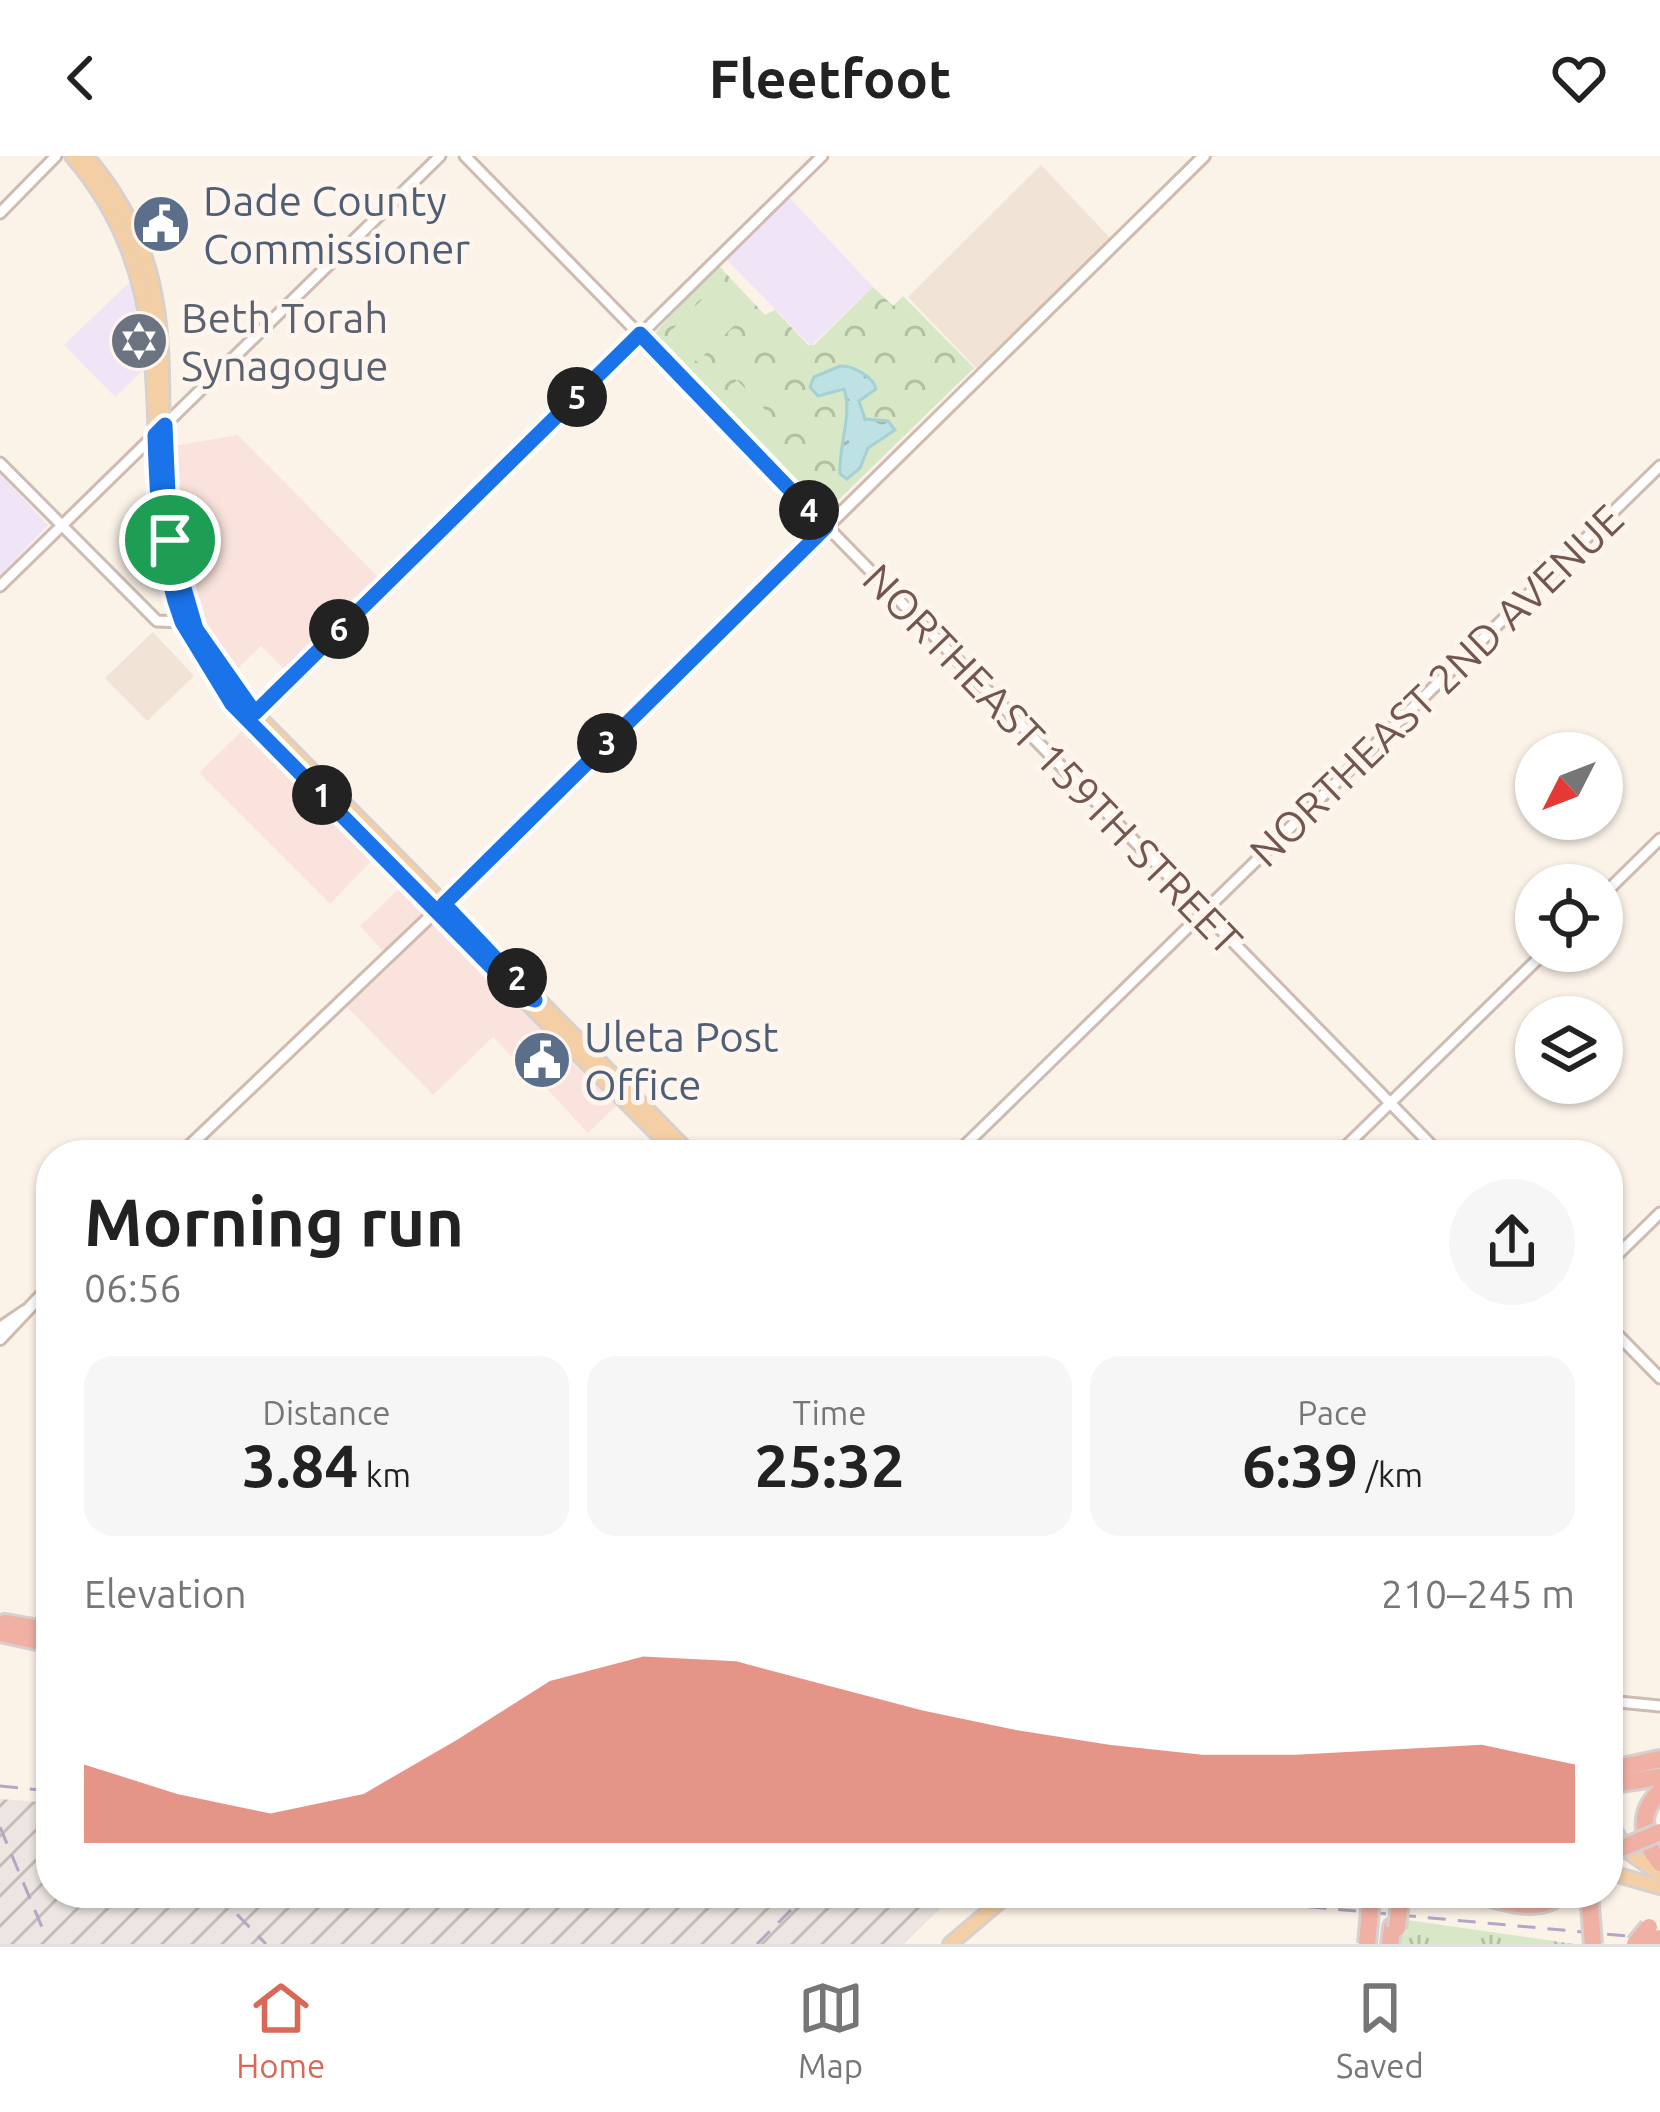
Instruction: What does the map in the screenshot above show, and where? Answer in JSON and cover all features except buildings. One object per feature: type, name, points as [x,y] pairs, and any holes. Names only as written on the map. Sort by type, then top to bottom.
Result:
[{"type":"highway","points":[[0,1630],[36,1638]]},
{"type":"highway","points":[[1623,1754],[1660,1748]]},
{"type":"highway","points":[[1623,1767],[1660,1759]]},
{"type":"highway","points":[[1623,1783],[1660,1777]]},
{"type":"highway","points":[[1660,1792],[1644,1821],[1648,1846],[1660,1863]]},
{"type":"highway","points":[[1623,1852],[1660,1836]]},
{"type":"highway","points":[[1367,1944],[1369,1908]]},
{"type":"highway","points":[[1590,1908],[1593,1944]]},
{"type":"highway","points":[[1635,1944],[1656,1931]]},
{"type":"main road","points":[[72,156],[113,210],[142,263],[170,540],[189,626]]},
{"type":"main road","points":[[86,156],[120,203],[161,320],[164,402],[156,460],[163,557],[189,626],[252,717],[624,1096],[646,1108],[677,1140]]},
{"type":"main road","points":[[199,1140],[1204,156]]},
{"type":"main road","points":[[164,402],[171,408],[184,407]]},
{"type":"main road","points":[[136,454],[156,460]]},
{"type":"main road","points":[[343,812],[366,825],[440,908]]},
{"type":"main road","points":[[530,1000],[549,1010],[664,1140]]},
{"type":"main road","points":[[0,1339],[36,1300]]},
{"type":"main road","points":[[0,1328],[25,1311]]},
{"type":"main road","points":[[1623,1843],[1660,1874]]},
{"type":"main road","points":[[1623,1876],[1660,1887]]},
{"type":"main road","points":[[939,1944],[981,1908]]},
{"type":"main road","points":[[950,1944],[983,1908]]},
{"type":"street","points":[[0,212],[56,156]]},
{"type":"street","points":[[0,586],[440,156]]},
{"type":"street","name":"NORTHEAST 159TH STREET","points":[[465,156],[1426,1140]]},
{"type":"street","points":[[252,717],[822,156]]},
{"type":"street","points":[[0,463],[157,622],[189,626]]},
{"type":"street","name":"NORTHEAST 2ND AVENUE","points":[[970,1140],[1660,466]]},
{"type":"street","points":[[1623,875],[1660,839]]},
{"type":"street","points":[[1352,1140],[1524,972]]},
{"type":"street","points":[[1623,1249],[1660,1213]]},
{"type":"street","points":[[1623,1340],[1660,1378]]},
{"type":"street","points":[[1623,1703],[1660,1706]]},
{"type":"shaded area","points":[[1041,165],[1112,240],[978,370],[908,297]]},
{"type":"shaded area","points":[[788,196],[873,287],[811,346],[725,258]]},
{"type":"shaded area","points":[[132,280],[147,357],[145,368],[115,397],[64,345]]},
{"type":"shaded area","points":[[238,435],[381,580],[287,672],[261,646],[230,676],[197,619],[179,557],[174,446]]},
{"type":"shaded area","points":[[0,474],[48,525],[0,575]]},
{"type":"shaded area","points":[[153,632],[194,676],[147,721],[105,678]]},
{"type":"shaded area","points":[[245,728],[374,858],[330,904],[199,773]]},
{"type":"shaded area","points":[[402,886],[617,1105],[588,1133],[547,1089],[563,1073],[536,1045],[517,1062],[493,1037],[433,1095],[347,1007],[394,963],[360,926]]},
{"type":"shaded area","points":[[0,1799],[36,1802],[36,1908],[941,1908],[904,1944],[0,1944]]},
{"type":"green space","points":[[718,265],[765,315],[775,310],[808,345],[814,345],[873,287],[893,306],[903,296],[974,368],[829,509],[822,510],[652,336]]},
{"type":"green space","points":[[721,280],[750,310],[697,362],[669,333]]},
{"type":"green space","points":[[737,380],[771,416],[753,433],[719,399]]},
{"type":"green space","points":[[1387,1917],[1574,1944],[1382,1944]]},
{"type":"water","points":[[840,366],[862,373],[876,389],[859,401],[865,419],[888,421],[895,430],[868,448],[860,468],[847,479],[840,474],[847,409],[844,389],[818,396],[810,387],[814,377]]},
{"type":"railway","points":[[0,1786],[36,1790]]},
{"type":"railway","points":[[0,1827],[44,1932]]},
{"type":"railway","points":[[231,1908],[266,1944]]},
{"type":"railway","points":[[757,1944],[793,1908]]},
{"type":"railway","points":[[1322,1908],[1660,1939]]},
{"type":"place","name":"Dade County Commissioner","points":[[161,224]]},
{"type":"place","name":"Beth Torah Synagogue","points":[[139,341]]},
{"type":"place","name":"Uleta Post Office","points":[[542,1060]]},
{"type":"route","points":[[170,540],[165,425],[155,435],[158,520],[172,595],[182,622],[189,624],[196,629],[217,666],[255,713],[640,334],[826,527],[444,904],[535,1000],[520,996],[219,688],[182,622],[196,629],[170,540]]}]
